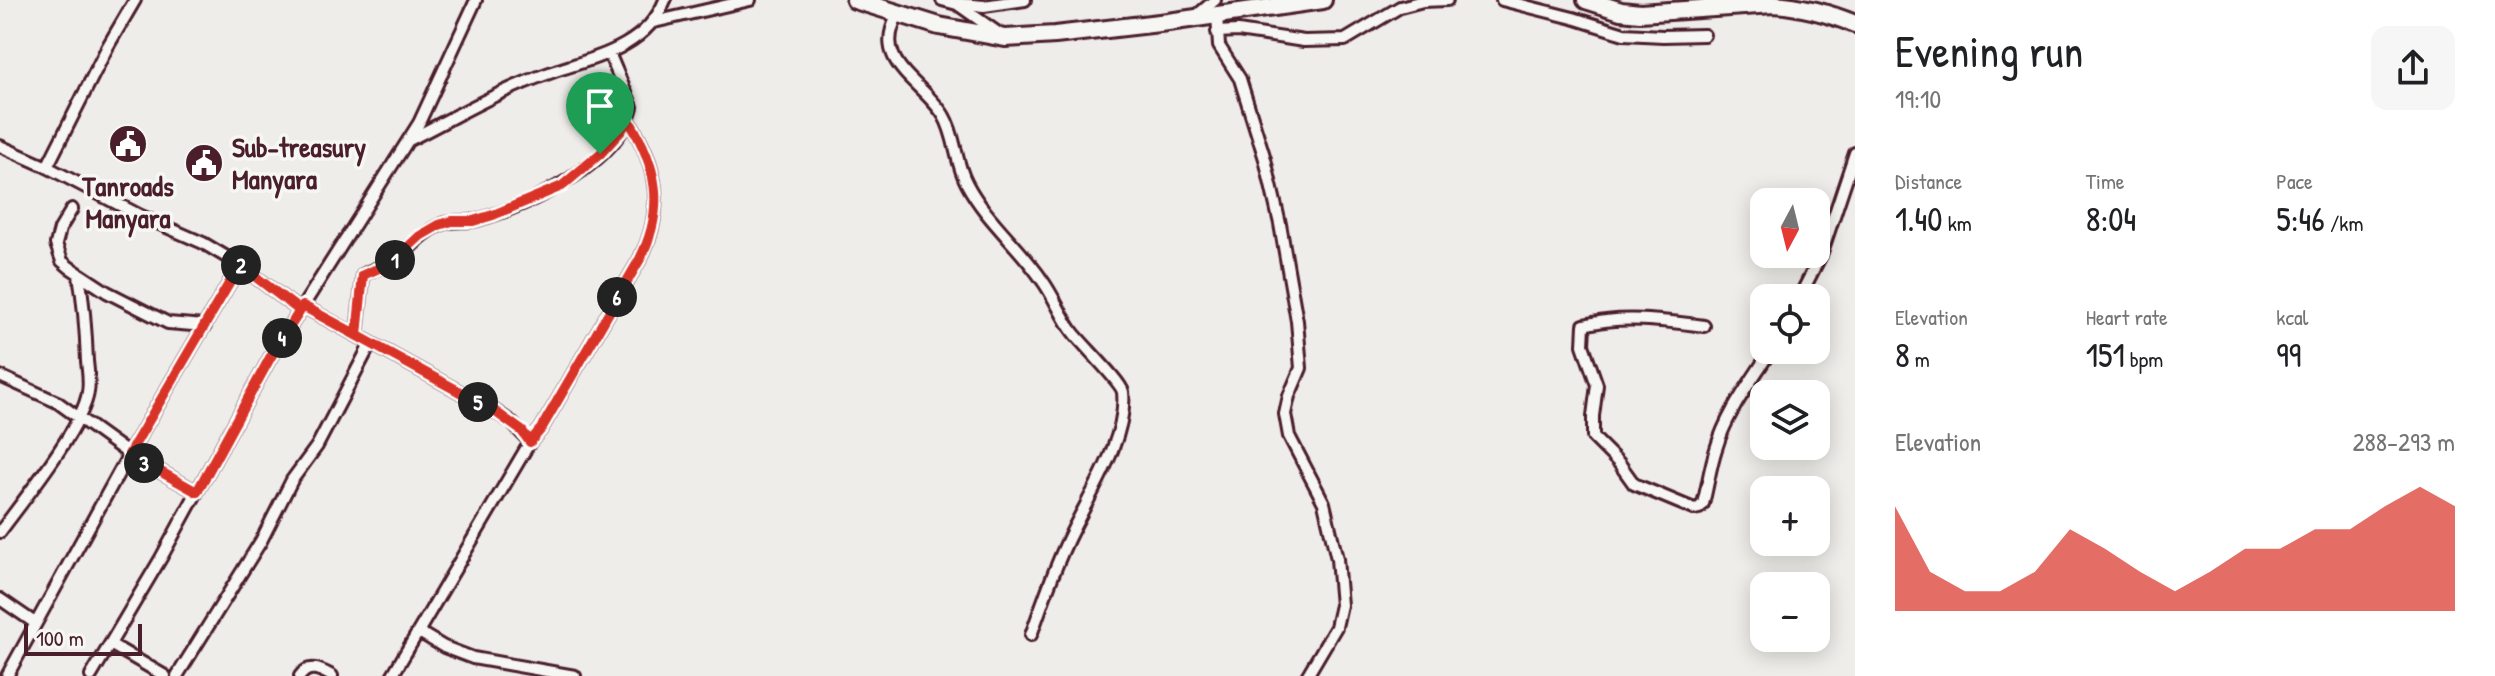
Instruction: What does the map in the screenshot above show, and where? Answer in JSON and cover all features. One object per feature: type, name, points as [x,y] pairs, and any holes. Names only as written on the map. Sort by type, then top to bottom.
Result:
[{"type":"highway","points":[[855,0],[967,33],[1005,38],[1194,18],[1216,7],[1323,0]]},
{"type":"highway","points":[[1597,2],[1640,13],[1793,5],[1828,13],[1855,24]]},
{"type":"street","points":[[47,167],[108,46],[135,0]]},
{"type":"street","points":[[91,676],[270,358],[427,107],[476,0]]},
{"type":"street","points":[[407,141],[512,88],[609,53],[641,34],[654,22],[665,0]]},
{"type":"street","points":[[654,22],[750,0]]},
{"type":"street","points":[[942,0],[984,6],[1025,0]]},
{"type":"street","points":[[1217,32],[1238,31],[1304,41],[1345,40],[1400,7],[1423,1],[1447,0]]},
{"type":"street","points":[[1502,0],[1624,34],[1704,35]]},
{"type":"street","points":[[957,4],[1005,38]]},
{"type":"street","points":[[1216,7],[1219,46],[1246,94],[1280,224],[1297,321],[1301,368],[1285,414],[1289,436],[1324,503],[1337,559],[1341,605],[1336,627],[1307,676]]},
{"type":"street","points":[[898,15],[891,27],[894,58],[943,115],[958,165],[968,186],[1042,279],[1072,331],[1122,388],[1120,422],[1113,446],[1056,566],[1031,635]]},
{"type":"street","points":[[357,335],[363,275],[391,263],[420,236],[439,225],[493,215],[562,186],[600,154],[621,131],[632,107],[609,53]]},
{"type":"street","points":[[392,676],[530,442],[541,429],[640,259],[651,234],[654,177],[645,146],[628,119]]},
{"type":"street","points":[[0,146],[203,243],[301,308],[357,335],[493,410],[522,431],[530,442]]},
{"type":"street","points":[[1806,284],[1821,255],[1855,153]]},
{"type":"street","points":[[72,209],[60,229],[56,244],[62,261],[107,292],[168,323],[205,326]]},
{"type":"street","points":[[7,676],[129,454],[240,265]]},
{"type":"street","points":[[0,532],[80,417],[89,388],[85,315],[79,275]]},
{"type":"street","points":[[1704,326],[1650,321],[1584,325],[1583,345],[1597,385],[1593,430],[1596,442],[1619,463],[1634,484],[1694,509],[1703,504],[1716,447],[1744,391],[1762,364]]},
{"type":"street","points":[[177,676],[261,541],[292,480],[317,446],[371,343]]},
{"type":"street","points":[[0,376],[57,402],[129,454],[197,492]]},
{"type":"street","points":[[0,599],[35,623]]},
{"type":"street","points":[[419,632],[444,647],[473,658],[575,676]]},
{"type":"street","points":[[110,644],[165,676]]},
{"type":"street","points":[[300,676],[312,668],[332,676]]},
{"type":"place","name":"Tanroads Manyara","points":[[128,144]]},
{"type":"place","name":"Sub-treasury Manyara","points":[[204,163]]},
{"type":"route","points":[[600,154],[562,186],[493,215],[439,225],[420,236],[391,263],[368,271],[361,280],[357,335],[303,306],[299,310],[240,265],[129,454],[197,492],[270,358],[303,306],[493,410],[522,431],[530,442],[541,429],[640,259],[651,234],[654,177],[645,146],[628,119],[600,154]]}]
